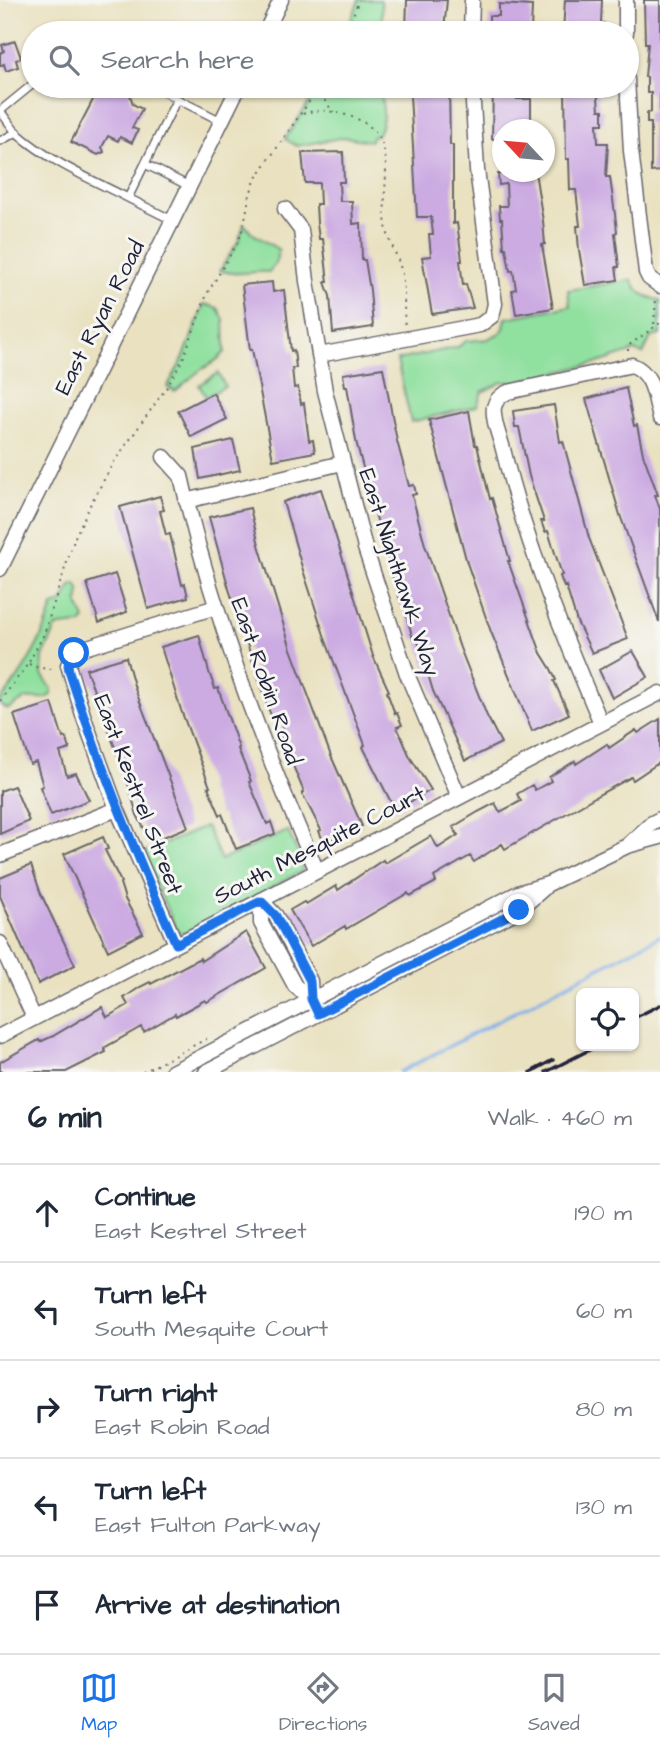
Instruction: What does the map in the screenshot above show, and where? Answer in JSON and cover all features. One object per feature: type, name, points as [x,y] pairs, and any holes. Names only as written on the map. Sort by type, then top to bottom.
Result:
[{"type":"street","points":[[271,21],[281,0]]},
{"type":"street","points":[[471,21],[472,0]]},
{"type":"street","points":[[626,0],[626,21]]},
{"type":"street","name":"East Ryan Road","points":[[0,569],[233,98]]},
{"type":"street","points":[[319,355],[480,325],[492,316],[495,304],[477,170],[473,98]]},
{"type":"street","points":[[628,98],[631,151],[646,272],[657,289]]},
{"type":"street","name":"East Nighthawk Way","points":[[285,209],[301,230],[319,355],[342,463],[365,548],[392,633],[459,797]]},
{"type":"street","points":[[601,723],[564,637],[517,501],[494,414],[495,405],[499,397],[508,391],[637,367],[650,382],[660,418]]},
{"type":"street","name":"East Robin Road","points":[[164,457],[181,477],[216,607],[255,722],[317,871]]},
{"type":"street","points":[[186,501],[342,463]]},
{"type":"street","points":[[69,665],[81,649],[216,607]]},
{"type":"street","name":"East Kestrel Street","points":[[69,665],[117,809],[176,944]]},
{"type":"street","name":"South Mesquite Court","points":[[0,1036],[660,693]]},
{"type":"street","points":[[0,855],[117,809]]},
{"type":"street","points":[[627,846],[660,819]]},
{"type":"street","points":[[172,1072],[518,892],[548,884],[627,846],[660,837]]},
{"type":"street","points":[[206,1072],[519,910],[548,884]]},
{"type":"street","points":[[261,901],[261,923],[295,986],[311,999],[318,1014]]},
{"type":"street","points":[[0,943],[34,1018]]},
{"type":"lane","points":[[21,94],[0,111],[17,132],[89,179],[172,220]]},
{"type":"lane","points":[[128,198],[177,99],[221,121]]},
{"type":"lane","points":[[0,141],[17,132]]},
{"type":"lane","points":[[145,164],[189,186]]},
{"type":"path","points":[[351,21],[359,0]]},
{"type":"path","points":[[0,701],[28,664],[44,634],[75,537],[91,503],[114,461],[167,387],[177,368],[207,294],[239,240],[256,178],[312,98]]},
{"type":"path","points":[[324,98],[334,112]]},
{"type":"path","points":[[302,114],[315,110],[334,112],[366,124],[381,140],[387,166],[383,195],[385,221],[403,280],[407,338]]},
{"type":"path","points":[[654,325],[657,289]]},
{"type":"path","points":[[637,367],[628,346],[660,323]]},
{"type":"path","points":[[28,664],[39,668],[69,665]]},
{"type":"green space","points":[[359,0],[381,0],[382,21],[351,21]]},
{"type":"green space","points":[[312,98],[382,98],[383,117],[380,129],[370,141],[345,137],[297,146],[285,139]]},
{"type":"green space","points":[[244,224],[252,233],[279,250],[275,264],[269,272],[232,273],[220,270],[239,240]]},
{"type":"green space","points":[[632,280],[643,294],[660,300],[660,335],[651,337],[643,354],[634,351],[601,362],[514,382],[502,382],[482,392],[477,406],[411,422],[397,360],[458,347],[466,341],[488,339],[500,333],[506,318],[570,306],[568,290]]},
{"type":"green space","points":[[204,304],[218,308],[224,320],[225,352],[175,391],[167,387],[183,359]]},
{"type":"green space","points":[[218,373],[225,386],[206,397],[199,385]]},
{"type":"green space","points":[[76,584],[80,591],[78,604],[85,619],[81,624],[56,628],[43,657],[42,675],[52,689],[51,695],[25,699],[8,709],[0,705],[0,701],[31,656],[53,606],[62,603],[71,586]]},
{"type":"green space","points":[[206,826],[221,860],[288,831],[303,864],[302,871],[185,933],[178,932],[141,854]]},
{"type":"building","points":[[407,0],[447,0],[445,21],[406,21]]},
{"type":"building","points":[[565,0],[602,0],[601,21],[564,21]]},
{"type":"building","points":[[644,0],[660,0],[660,171],[651,172],[651,123],[647,123],[647,113],[651,112],[651,93],[647,93],[645,77],[648,43],[645,43]]},
{"type":"building","points":[[499,4],[532,6],[531,21],[489,21],[489,16],[499,16]]},
{"type":"building","points":[[15,41],[21,58],[16,60],[18,67],[6,71],[4,64],[0,66],[0,53],[4,51],[2,45]]},
{"type":"building","points":[[94,98],[131,98],[133,104],[142,109],[132,128],[138,130],[132,143],[120,137],[118,141],[108,136],[102,147],[104,152],[98,155],[71,142]]},
{"type":"building","points":[[410,98],[449,98],[450,145],[453,145],[453,224],[457,223],[463,285],[466,284],[473,308],[432,314],[422,257],[431,256],[431,217],[417,217]]},
{"type":"building","points":[[493,98],[531,99],[531,119],[492,119]]},
{"type":"building","points":[[565,98],[598,98],[599,110],[603,110],[603,124],[597,124],[598,143],[608,143],[606,177],[610,177],[616,222],[618,280],[585,285],[579,250],[577,226],[580,226],[576,190],[570,190],[569,159],[566,159]]},
{"type":"building","points":[[343,152],[344,182],[339,182],[340,201],[352,201],[353,224],[361,223],[362,260],[365,260],[370,290],[373,327],[333,333],[330,296],[325,282],[328,282],[323,239],[319,239],[317,223],[319,183],[305,183],[302,153]]},
{"type":"building","points":[[499,182],[537,182],[545,244],[542,245],[553,308],[516,314],[512,290],[516,289],[513,270],[510,271],[504,248],[499,206],[507,206],[506,184],[499,185]]},
{"type":"building","points":[[272,282],[273,292],[284,290],[291,351],[294,350],[296,368],[292,368],[294,388],[298,387],[301,404],[304,403],[309,441],[313,440],[315,452],[273,460],[252,349],[250,350],[242,285]]},
{"type":"building","points":[[383,368],[397,441],[409,486],[414,485],[416,494],[412,495],[425,545],[460,648],[487,716],[501,743],[465,761],[433,691],[417,638],[413,639],[391,572],[356,441],[343,374]]},
{"type":"building","points":[[626,388],[634,426],[637,425],[660,509],[659,622],[620,515],[586,399]]},
{"type":"building","points":[[213,393],[227,419],[191,437],[178,411]]},
{"type":"building","points":[[554,405],[560,442],[563,441],[589,538],[628,639],[592,653],[560,576],[562,575],[548,531],[545,532],[541,521],[544,521],[529,476],[519,427],[515,427],[513,411]]},
{"type":"building","points":[[469,411],[475,445],[508,561],[541,653],[551,669],[569,714],[532,731],[491,632],[467,563],[429,420]]},
{"type":"building","points":[[233,440],[240,470],[200,479],[195,449]]},
{"type":"building","points":[[321,489],[373,656],[389,691],[387,692],[395,714],[397,713],[402,725],[397,727],[410,757],[431,790],[395,810],[363,747],[365,745],[326,641],[283,502]]},
{"type":"building","points":[[160,496],[164,510],[160,511],[166,535],[170,534],[182,585],[185,584],[188,597],[148,609],[120,507]]},
{"type":"building","points":[[250,508],[291,649],[331,756],[362,826],[324,843],[319,831],[321,830],[302,793],[304,792],[281,737],[285,735],[279,718],[273,720],[268,708],[229,589],[209,517]]},
{"type":"building","points":[[115,574],[127,612],[99,623],[87,583]]},
{"type":"building","points":[[199,635],[209,672],[215,689],[218,688],[251,781],[249,782],[267,824],[271,822],[275,834],[236,849],[208,787],[161,647]]},
{"type":"building","points":[[633,651],[648,677],[612,698],[599,670]]},
{"type":"building","points":[[126,657],[135,689],[188,827],[151,842],[137,815],[127,780],[86,669]]},
{"type":"building","points":[[52,703],[63,738],[66,737],[70,749],[60,752],[67,776],[76,773],[89,800],[51,815],[40,787],[43,786],[36,762],[30,764],[14,715]]},
{"type":"building","points":[[660,719],[660,762],[633,780],[631,777],[505,849],[502,844],[474,862],[470,856],[434,877],[436,882],[410,896],[408,893],[311,946],[290,910],[336,886],[338,890],[383,860],[385,863],[431,836],[438,848],[458,835],[453,827],[478,812],[495,803],[500,812],[521,801],[517,794],[532,785],[535,790],[551,781],[549,777],[575,761],[576,764],[607,744],[609,748],[636,730],[638,733]]},
{"type":"building","points":[[14,786],[29,821],[0,834],[0,791]]},
{"type":"building","points":[[103,837],[108,849],[105,850],[121,882],[125,899],[143,933],[108,951],[64,854]]},
{"type":"building","points":[[31,865],[41,894],[75,965],[38,984],[0,896],[0,878]]},
{"type":"building","points":[[246,932],[266,968],[207,1002],[205,1000],[176,1016],[175,1014],[144,1032],[141,1027],[104,1048],[106,1052],[66,1072],[0,1072],[0,1062],[39,1040],[40,1042],[53,1036],[102,1007],[107,1017],[128,1005],[124,998],[140,987],[200,958],[201,961]]},
{"type":"waterway","points":[[400,1072],[660,936]]},
{"type":"railway","points":[[639,1016],[660,1005]]},
{"type":"railway","points":[[546,1072],[587,1051]]},
{"type":"railway","points":[[531,1072],[553,1060]]},
{"type":"route","points":[[74,653],[68,665],[69,671],[100,764],[136,855],[176,944],[261,901],[276,916],[310,981],[311,999],[318,1014],[519,910]]}]
